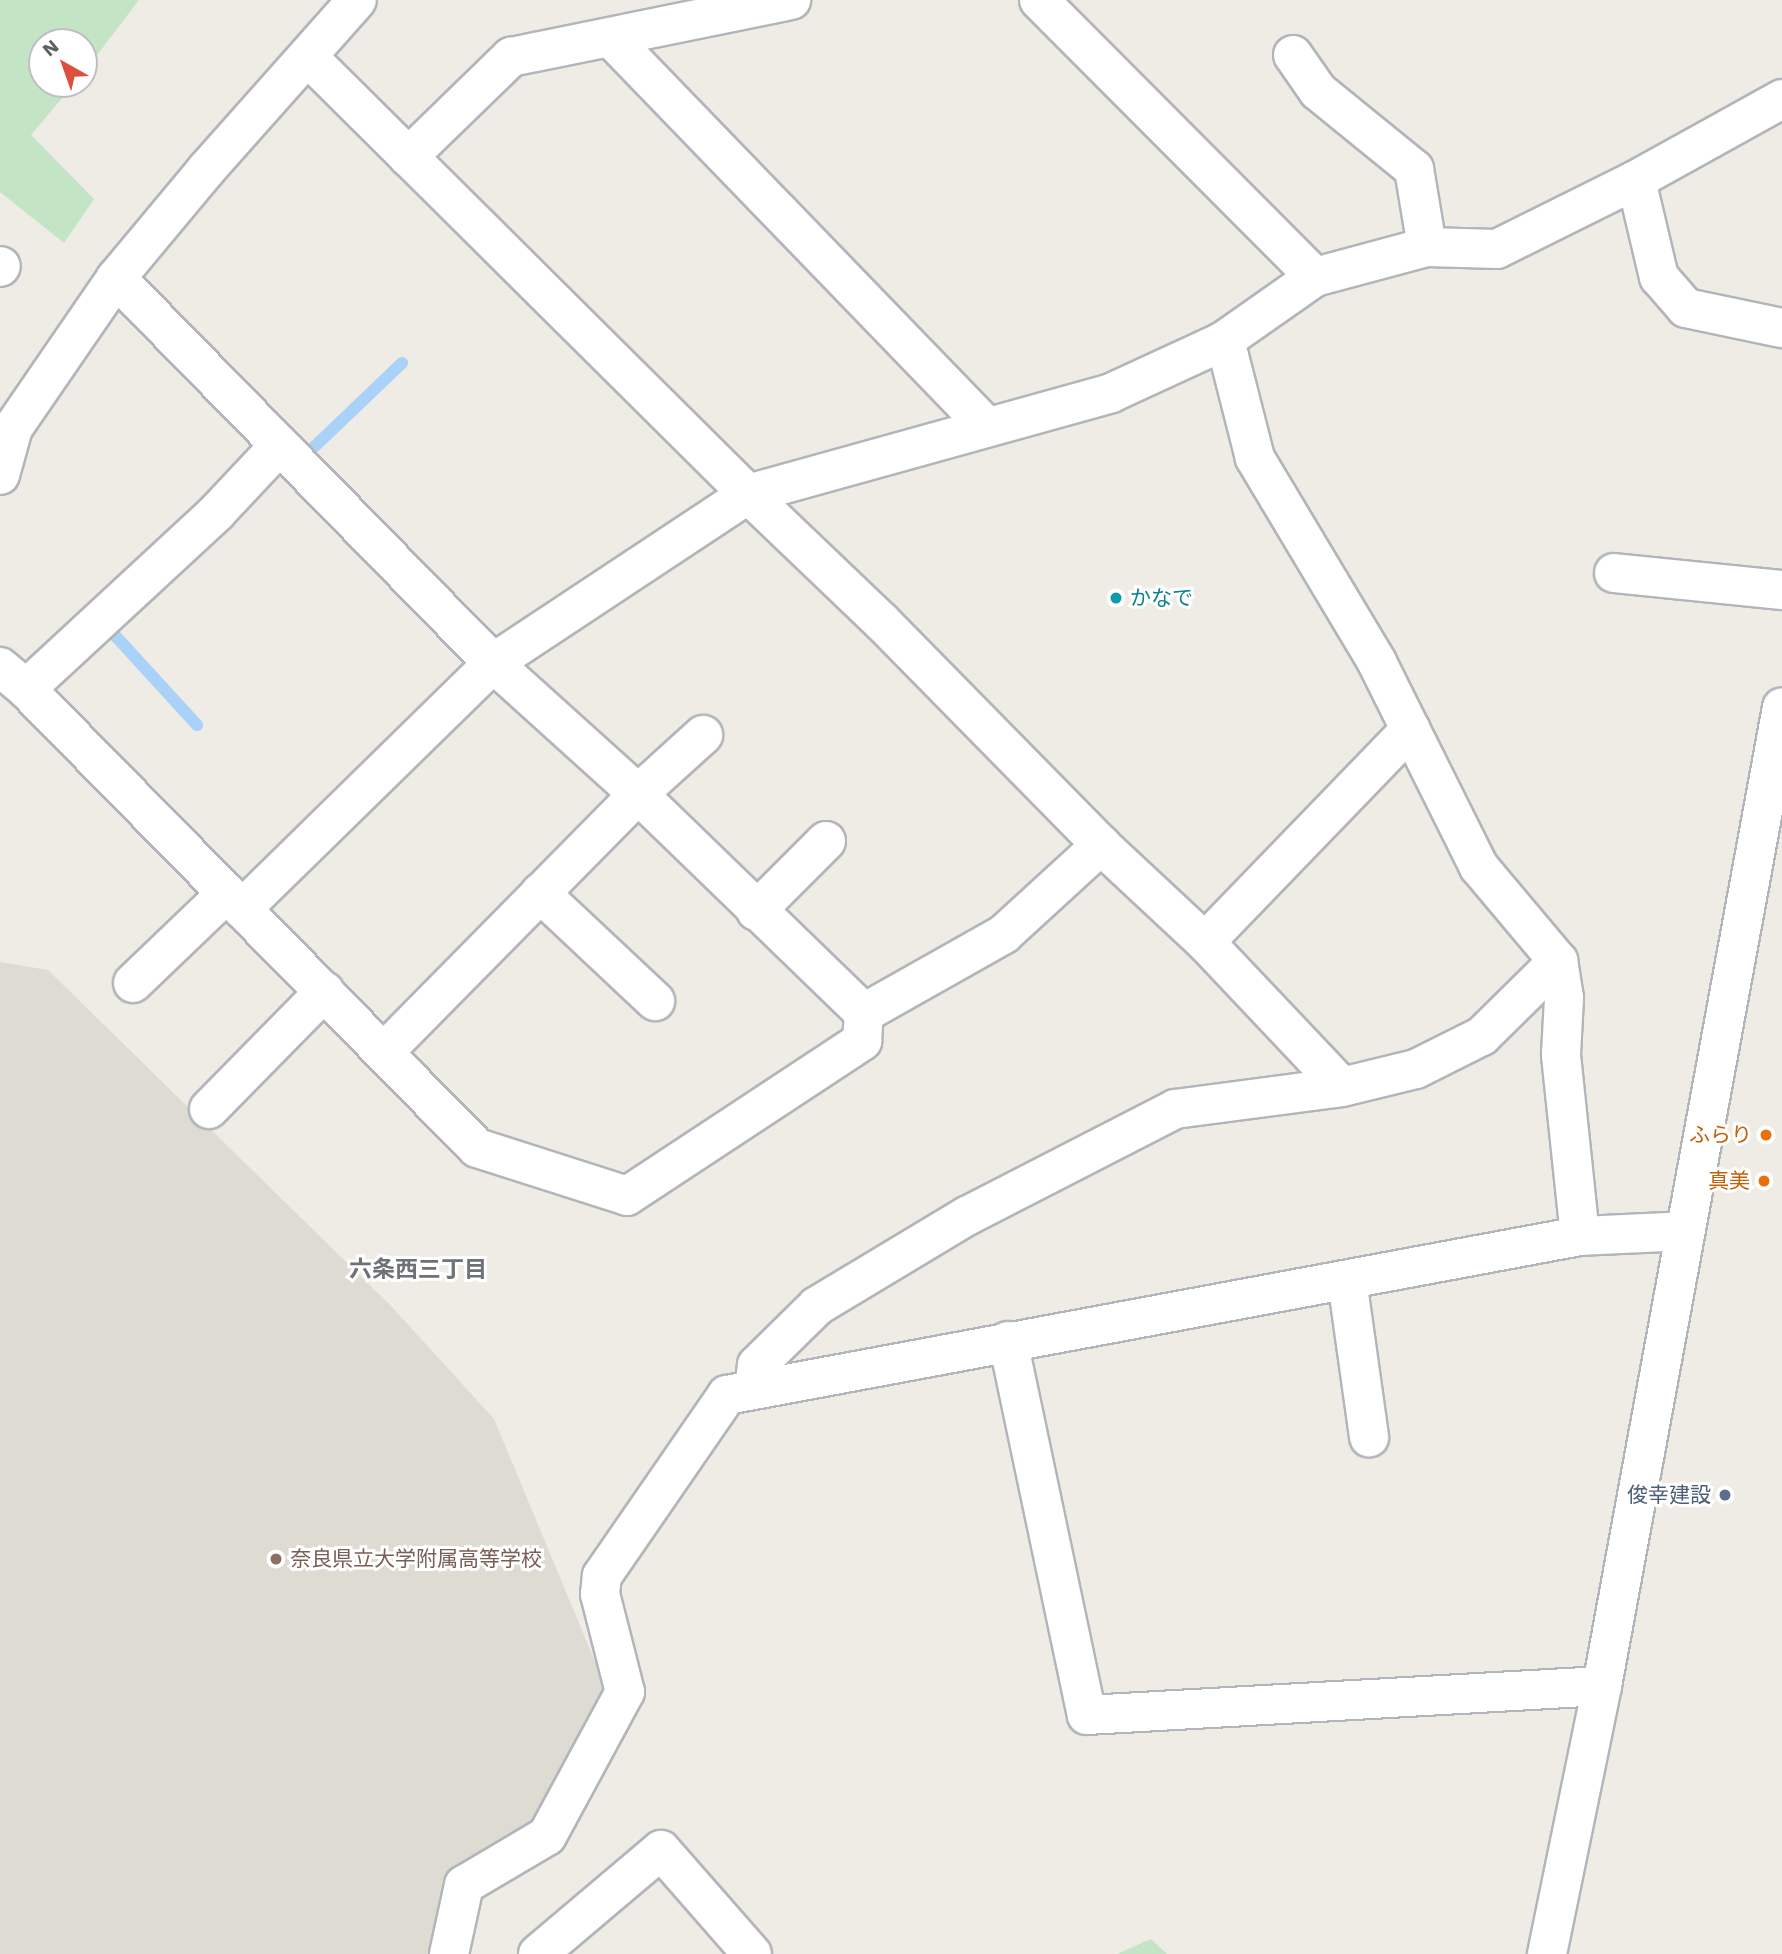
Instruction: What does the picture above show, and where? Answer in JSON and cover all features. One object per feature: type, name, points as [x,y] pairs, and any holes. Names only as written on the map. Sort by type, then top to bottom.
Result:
[{"type":"street","points":[[0,475],[7,421],[116,278],[206,170],[357,0]]},
{"type":"street","points":[[408,157],[511,57],[791,0]]},
{"type":"street","points":[[1039,0],[1314,277]]},
{"type":"street","points":[[611,38],[986,426]]},
{"type":"street","points":[[1293,55],[1318,91],[1414,169],[1427,247]]},
{"type":"street","points":[[308,57],[748,494],[882,622],[1101,845],[1205,942],[1342,1087]]},
{"type":"street","points":[[133,983],[234,901],[493,663],[748,494],[1111,393],[1222,342],[1314,277],[1427,247],[1497,249],[1636,180],[1782,99]]},
{"type":"street","points":[[1636,180],[1659,277],[1686,307],[1782,328]]},
{"type":"street","points":[[116,278],[493,663],[638,794],[864,1013]]},
{"type":"street","points":[[1222,342],[1230,356],[1255,458],[1377,662],[1479,867],[1558,961],[1564,998],[1561,1054],[1580,1236]]},
{"type":"street","points":[[279,446],[217,512],[13,678],[478,1148],[626,1196],[862,1041],[864,1013]]},
{"type":"street","points":[[1614,573],[1782,590]]},
{"type":"street","points":[[1548,1954],[1602,1686],[1685,1231],[1777,775],[1782,706]]},
{"type":"street","points":[[1205,942],[1410,729]]},
{"type":"street","points":[[384,1052],[638,794],[703,735]]},
{"type":"street","points":[[757,911],[826,841]]},
{"type":"street","points":[[864,1013],[1004,934],[1101,845]]},
{"type":"street","points":[[540,893],[654,1001]]},
{"type":"street","points":[[754,1389],[757,1365],[817,1306],[1004,1197],[1175,1109],[1342,1087],[1416,1069],[1482,1036],[1558,961]]},
{"type":"street","points":[[209,1109],[325,991]]},
{"type":"street","points":[[449,1954],[464,1885],[548,1836],[625,1692],[600,1594],[603,1576],[727,1395],[1580,1236],[1685,1231]]},
{"type":"street","points":[[1347,1280],[1369,1437]]},
{"type":"street","points":[[1008,1341],[1087,1715],[1602,1686]]},
{"type":"street","points":[[538,1954],[661,1850],[752,1954]]},
{"type":"shaded area","name":"奈良県立大学附属高等学校","points":[[0,962],[48,970],[392,1307],[494,1419],[611,1700],[538,1831],[469,1876],[440,1954],[0,1954]]},
{"type":"green space","points":[[0,0],[139,0],[98,54],[98,28],[28,28],[28,98],[62,98],[31,135],[94,199],[64,243],[0,192]]},
{"type":"green space","points":[[1151,1939],[1167,1954],[1117,1954]]},
{"type":"waterway","points":[[311,450],[402,363]]},
{"type":"waterway","points":[[110,630],[197,725]]},
{"type":"place","name":"かなで","points":[[1116,598]]},
{"type":"place","name":"ふらり","points":[[1766,1135]]},
{"type":"place","name":"真美","points":[[1764,1181]]},
{"type":"place","name":"俊幸建設","points":[[1725,1495]]},
{"type":"place","name":"奈良県立大学附属高等学校","points":[[276,1559]]},
{"type":"district","name":"六条西三丁目","points":[[418,1270]]}]
